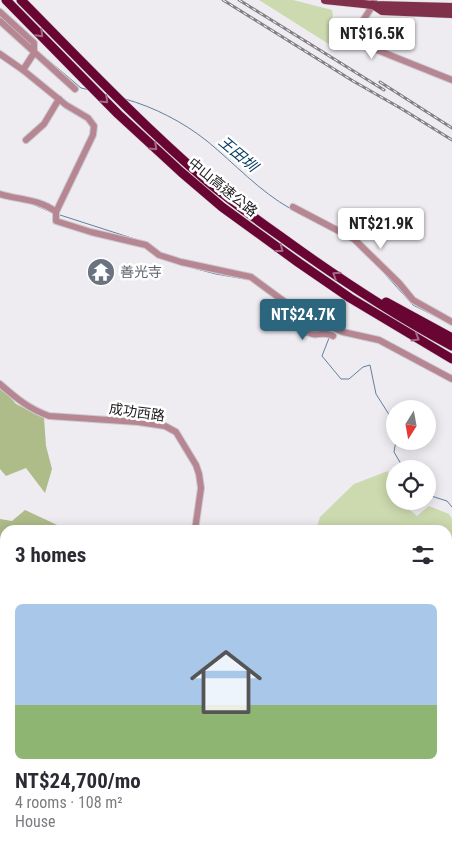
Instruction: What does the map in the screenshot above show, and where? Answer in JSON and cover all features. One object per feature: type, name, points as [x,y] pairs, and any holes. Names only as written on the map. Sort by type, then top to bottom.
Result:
[{"type":"highway","name":"中山高速公路","points":[[6,0],[118,114],[222,207],[299,264],[350,298],[452,359]]},
{"type":"highway","name":"中山高速公路","points":[[21,0],[130,110],[191,167],[230,199],[312,259],[371,298],[452,346]]},
{"type":"highway","points":[[371,298],[391,304],[452,338]]},
{"type":"main road","points":[[325,0],[452,7]]},
{"type":"main road","points":[[373,3],[382,10],[452,14]]},
{"type":"street","points":[[373,3],[355,33],[357,42],[452,80]]},
{"type":"street","points":[[0,12],[34,43],[34,53],[23,70]]},
{"type":"street","points":[[0,21],[75,89]]},
{"type":"street","points":[[0,54],[93,123],[94,131],[56,214],[56,221],[91,232],[146,245],[159,255],[181,262],[251,277],[304,316],[343,332],[379,340],[452,379]]},
{"type":"street","points":[[26,140],[44,124],[59,99]]},
{"type":"street","points":[[0,194],[34,201],[50,208],[56,214]]},
{"type":"street","points":[[293,207],[354,239],[399,283],[413,300],[452,322]]},
{"type":"street","points":[[304,316],[307,329],[312,334],[328,333],[334,336]]},
{"type":"street","name":"成功西路","points":[[0,384],[36,412],[49,416],[138,422],[165,426],[176,432],[196,465],[199,474],[201,488],[196,525]]},
{"type":"green space","points":[[259,0],[293,0],[332,10],[333,16],[330,22],[344,29],[347,24],[359,29],[355,39],[348,45],[340,40],[335,48]]},
{"type":"green space","points":[[0,386],[16,404],[44,418],[46,446],[52,469],[45,493],[26,468],[6,476],[0,469]]},
{"type":"green space","points":[[386,472],[386,510],[410,510],[417,516],[424,510],[436,509],[449,514],[452,519],[452,525],[318,525],[320,517],[354,484]]},
{"type":"green space","points":[[25,510],[57,525],[0,525],[0,519],[12,521]]},
{"type":"waterway","name":"王田圳","points":[[47,59],[81,88],[90,90]]},
{"type":"waterway","name":"王田圳","points":[[125,99],[168,116],[188,128],[207,141],[268,194],[291,209]]},
{"type":"waterway","points":[[32,204],[51,212]]},
{"type":"waterway","name":"王田圳","points":[[296,212],[322,225]]},
{"type":"waterway","points":[[60,215],[144,242]]},
{"type":"waterway","name":"王田圳","points":[[375,263],[413,305],[433,315]]},
{"type":"waterway","points":[[193,268],[245,279]]},
{"type":"waterway","points":[[297,315],[305,335],[310,336]]},
{"type":"waterway","points":[[329,338],[322,356],[341,379],[349,379],[363,367],[370,365],[376,394],[386,410]]},
{"type":"waterway","points":[[394,450],[399,460]]},
{"type":"waterway","points":[[436,498],[447,501],[452,507]]},
{"type":"railway","points":[[223,0],[452,140]]},
{"type":"railway","points":[[239,0],[384,90]]},
{"type":"railway","points":[[380,82],[452,128]]},
{"type":"place","name":"善光寺","points":[[101,272]]}]
